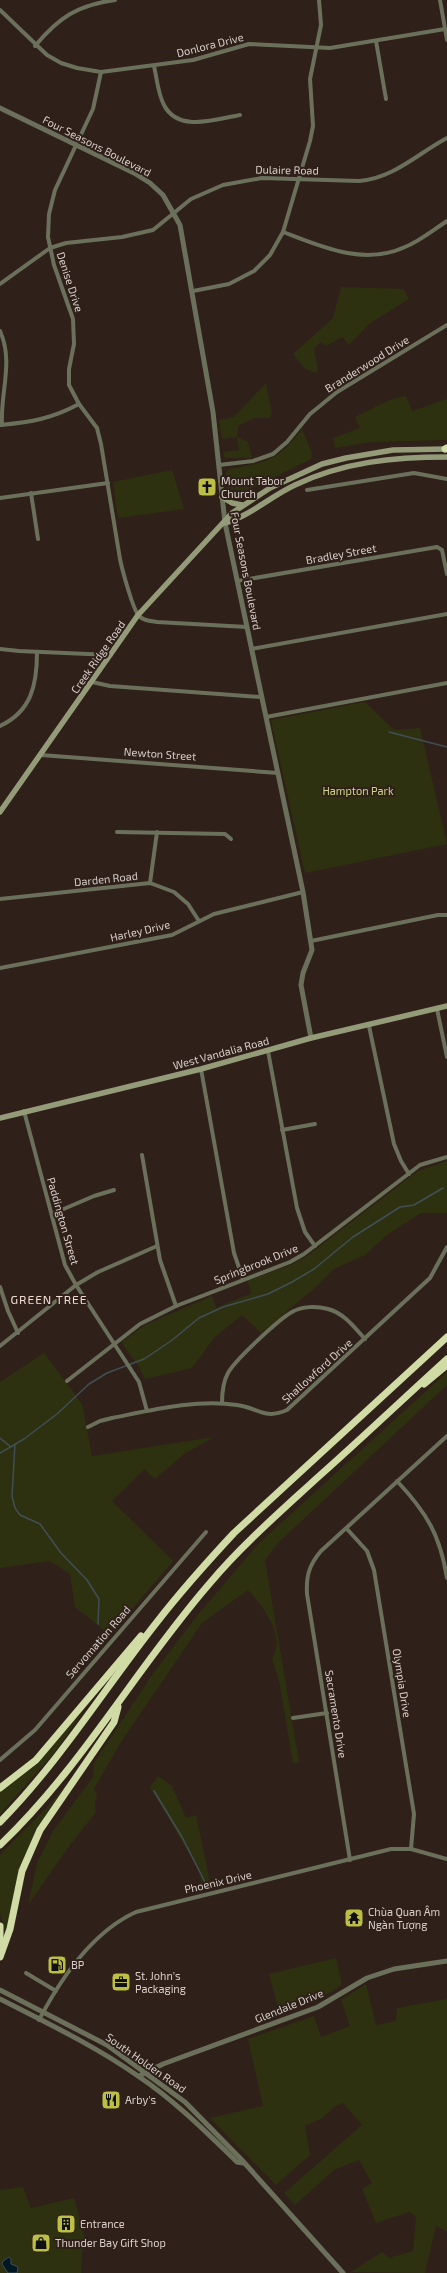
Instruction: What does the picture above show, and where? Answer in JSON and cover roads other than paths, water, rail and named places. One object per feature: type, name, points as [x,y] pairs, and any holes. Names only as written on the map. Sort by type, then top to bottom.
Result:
[{"type":"highway","points":[[0,1822],[34,1787],[65,1748],[156,1623],[203,1566],[234,1533],[447,1337]]},
{"type":"highway","points":[[0,1845],[50,1792],[119,1702],[188,1608],[235,1555],[447,1358]]},
{"type":"highway","points":[[410,1392],[432,1379],[447,1366]]},
{"type":"highway","points":[[0,1788],[36,1760],[143,1633],[156,1623]]},
{"type":"highway","points":[[0,1957],[10,1929],[22,1871],[40,1830],[114,1722],[119,1702]]},
{"type":"highway","points":[[0,1926],[0,1946]]},
{"type":"main road","name":"Creek Ridge Road","points":[[0,812],[138,615],[198,548],[225,523],[232,513],[242,505],[286,479],[346,458],[393,450],[446,449]]},
{"type":"main road","name":"Creek Ridge Road","points":[[225,523],[237,519],[296,484],[333,470],[377,460],[447,457]]},
{"type":"main road","points":[[222,497],[232,503],[242,505]]},
{"type":"main road","name":"West Vandalia Road","points":[[0,1118],[24,1111],[201,1070],[311,1038],[369,1026],[447,1006]]},
{"type":"street","points":[[35,46],[56,23],[67,15],[97,3],[115,0]]},
{"type":"street","points":[[193,291],[229,284],[254,271],[270,256],[283,232],[313,126],[310,80],[321,25],[319,0]]},
{"type":"street","points":[[440,0],[447,40]]},
{"type":"street","name":"Donlora Drive","points":[[0,10],[35,46],[61,63],[77,68],[101,72],[154,66],[218,54],[249,44],[330,48],[376,42],[445,29]]},
{"type":"street","points":[[376,42],[386,99]]},
{"type":"street","points":[[154,66],[164,107],[178,119],[189,122],[202,122],[240,115]]},
{"type":"street","name":"Denise Drive","points":[[101,72],[98,95],[93,109],[55,190],[48,225],[50,248],[73,319],[74,344],[68,377],[69,385],[78,404],[97,428],[124,577],[138,615]]},
{"type":"street","name":"Four Seasons Boulevard","points":[[0,108],[134,173],[150,183],[163,195],[180,225],[193,291],[219,465],[225,523],[303,892],[311,941],[312,950],[303,973],[302,985],[311,1038]]},
{"type":"street","name":"Dulaire Road","points":[[0,284],[50,248],[66,242],[140,234],[153,230],[174,212],[200,194],[231,182],[262,178],[359,181],[381,177],[400,168],[447,138]]},
{"type":"street","points":[[283,232],[340,253],[380,254],[397,250],[411,244],[447,221]]},
{"type":"street","name":"Branderwood Drive","points":[[219,465],[253,461],[273,454],[287,442],[310,414],[337,392],[447,325]]},
{"type":"street","points":[[0,331],[7,355],[1,393],[1,425],[36,421],[55,416],[78,404]]},
{"type":"street","points":[[307,490],[414,474],[447,479]]},
{"type":"street","points":[[0,498],[108,482]]},
{"type":"street","points":[[31,493],[38,540]]},
{"type":"street","name":"Bradley Street","points":[[237,581],[437,547],[442,550],[447,574]]},
{"type":"street","points":[[251,649],[447,614]]},
{"type":"street","points":[[138,615],[148,621],[157,622],[247,627]]},
{"type":"street","points":[[0,649],[111,655]]},
{"type":"street","points":[[0,726],[18,713],[33,692],[37,652]]},
{"type":"street","points":[[92,682],[110,686],[262,697]]},
{"type":"street","points":[[266,717],[447,683]]},
{"type":"street","name":"Newton Street","points":[[41,755],[278,773]]},
{"type":"street","points":[[117,832],[225,834],[231,839]]},
{"type":"street","points":[[150,883],[157,832]]},
{"type":"street","name":"Darden Road","points":[[0,899],[150,883],[174,892],[188,904],[200,920]]},
{"type":"street","name":"Harley Drive","points":[[0,968],[165,937],[200,920],[227,910],[303,892]]},
{"type":"street","points":[[311,941],[438,914],[447,915]]},
{"type":"street","points":[[437,1009],[447,1057]]},
{"type":"street","points":[[369,1026],[394,1144],[401,1161],[409,1174]]},
{"type":"street","points":[[268,1051],[300,1222],[315,1246]]},
{"type":"street","points":[[201,1070],[234,1253],[243,1279]]},
{"type":"street","name":"Paddington Street","points":[[24,1111],[65,1264],[76,1285],[139,1382],[147,1411]]},
{"type":"street","points":[[282,1130],[315,1124]]},
{"type":"street","points":[[142,1154],[157,1246],[164,1273],[176,1306]]},
{"type":"street","name":"Springbrook Drive","points":[[67,1381],[140,1324],[176,1306],[290,1262],[315,1246],[420,1165],[447,1157]]},
{"type":"street","points":[[52,1214],[94,1196],[114,1190]]},
{"type":"street","points":[[0,1346],[76,1285],[98,1272],[157,1246]]},
{"type":"street","name":"Shallowford Drive","points":[[88,1427],[100,1421],[147,1411],[222,1403],[241,1406],[269,1415],[277,1415],[287,1410],[430,1278],[447,1247]]},
{"type":"street","points":[[0,1287],[8,1311],[18,1333]]},
{"type":"street","points":[[222,1403],[224,1381],[228,1372],[268,1332],[292,1312],[317,1307],[329,1309],[340,1314],[365,1339]]},
{"type":"street","points":[[347,1528],[447,1436]]},
{"type":"street","points":[[397,1481],[426,1515],[438,1537],[446,1560],[447,1578]]},
{"type":"street","name":"Sacramento Drive","points":[[347,1528],[321,1551],[312,1562],[308,1571],[307,1594],[350,1860]]},
{"type":"street","name":"Olympia Drive","points":[[347,1528],[367,1551],[374,1570],[414,1814],[411,1849]]},
{"type":"street","name":"Servomation Road","points":[[0,1760],[35,1730],[206,1532]]},
{"type":"street","points":[[293,1718],[327,1713]]},
{"type":"street","name":"Phoenix Drive","points":[[40,2020],[56,1991],[101,1935],[122,1918],[136,1912],[391,1850],[411,1849],[447,1859]]},
{"type":"street","name":"Glendale Drive","points":[[139,2076],[163,2064],[318,2007],[359,1982],[372,1976],[394,1969],[447,1961]]},
{"type":"street","points":[[26,1973],[56,1991]]},
{"type":"street","name":"South Holden Road","points":[[0,1990],[107,2045],[146,2072],[185,2102],[243,2163],[343,2273]]},
{"type":"street","name":"South Holden Road","points":[[0,1999],[97,2050],[139,2076],[206,2132],[237,2162],[243,2163]]},
{"type":"water","points":[[9,2257],[11,2259],[11,2264],[18,2267],[17,2273],[8,2273],[2,2264],[3,2261]]},
{"type":"waterway","points":[[389,732],[447,747]]},
{"type":"waterway","points":[[0,1453],[24,1439],[57,1414],[89,1384],[107,1373],[144,1359],[171,1341],[199,1318],[223,1307],[268,1294],[292,1282],[314,1269],[353,1237],[400,1207],[414,1205],[443,1188]]},
{"type":"waterway","points":[[0,1438],[11,1447]]},
{"type":"waterway","points":[[15,1444],[12,1496],[15,1508],[20,1515],[40,1524],[61,1553],[87,1580],[99,1599],[98,1624]]},
{"type":"waterway","points":[[154,1791],[182,1837],[207,1886]]},
{"type":"place","name":"Mount Tabor Church","points":[[207,487]]},
{"type":"place","name":"Chùa Quan Âm Ngàn Tượng","points":[[354,1918]]},
{"type":"place","name":"BP","points":[[57,1965]]},
{"type":"place","name":"St. John's Packaging","points":[[121,1982]]},
{"type":"place","name":"Arby's","points":[[111,2100]]},
{"type":"place","name":"Entrance","points":[[66,2224]]},
{"type":"place","name":"Thunder Bay Gift Shop","points":[[41,2243]]},
{"type":"district","name":"GREEN TREE","points":[[49,1300]]},
{"type":"park label","name":"Hampton Park","points":[[358,791]]}]
